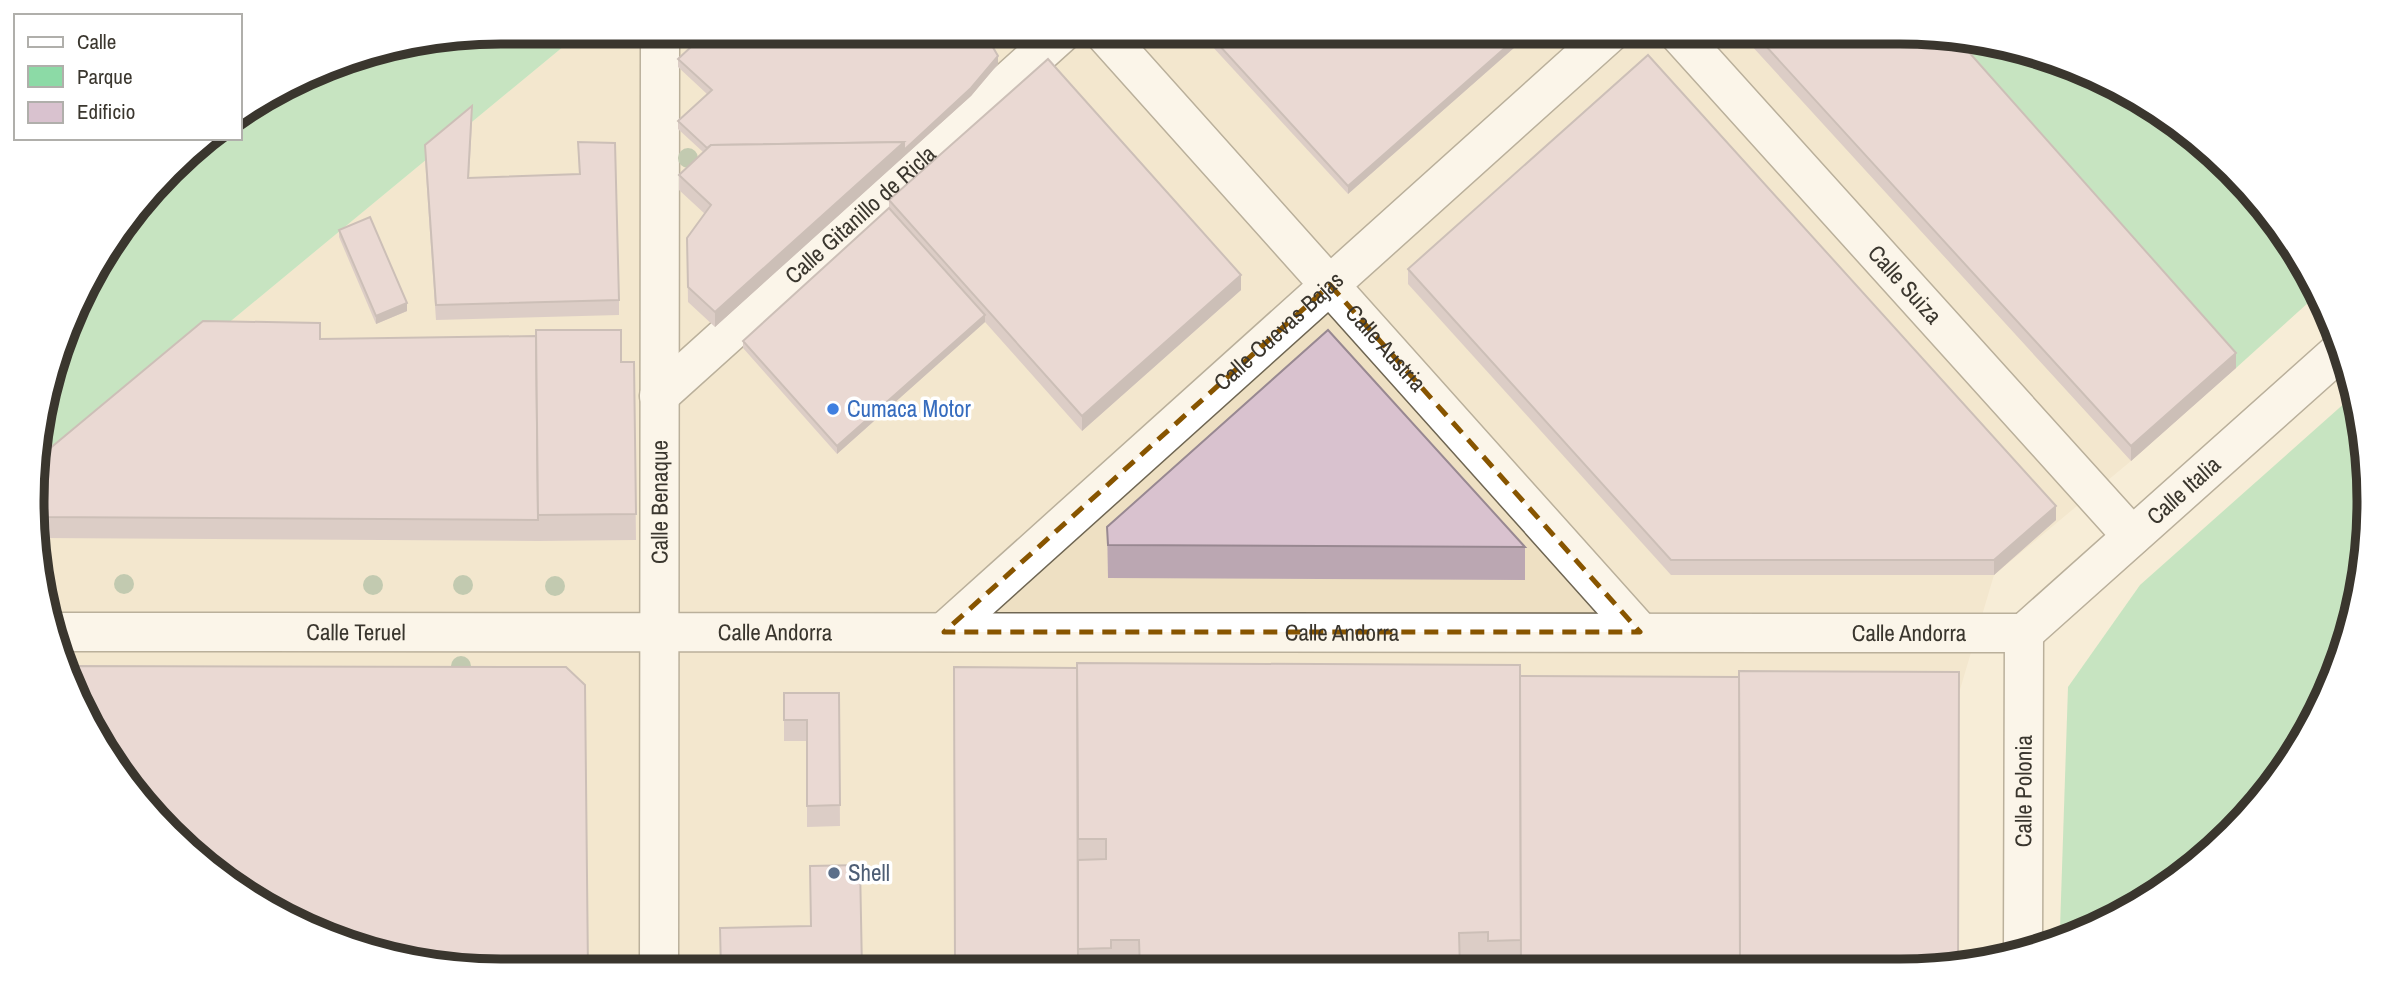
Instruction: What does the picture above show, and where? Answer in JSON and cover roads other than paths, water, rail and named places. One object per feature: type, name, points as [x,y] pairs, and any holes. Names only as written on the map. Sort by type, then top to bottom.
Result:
[{"type":"street","name":"Calle Benaque","points":[[659,959],[660,44]]},
{"type":"street","name":"Calle Gitanillo de Ricla","points":[[659,396],[1050,44]]},
{"type":"street","name":"Calle Austria","points":[[1114,44],[1640,632]]},
{"type":"street","name":"Calle Cuevas Bajas","points":[[944,632],[1598,44]]},
{"type":"street","name":"Calle Suiza","points":[[1688,44],[2132,536]]},
{"type":"street","name":"Calle Italia","points":[[2024,633],[2334,356]]},
{"type":"street","name":"Calle Andorra","points":[[659,631],[2024,633]]},
{"type":"street","name":"Calle Teruel","points":[[63,632],[659,631]]},
{"type":"street","name":"Calle Polonia","points":[[2023,942],[2024,633]]},
{"type":"place","name":"Cumaca Motor","points":[[833,409]]},
{"type":"place","name":"Shell","points":[[834,873]]}]
